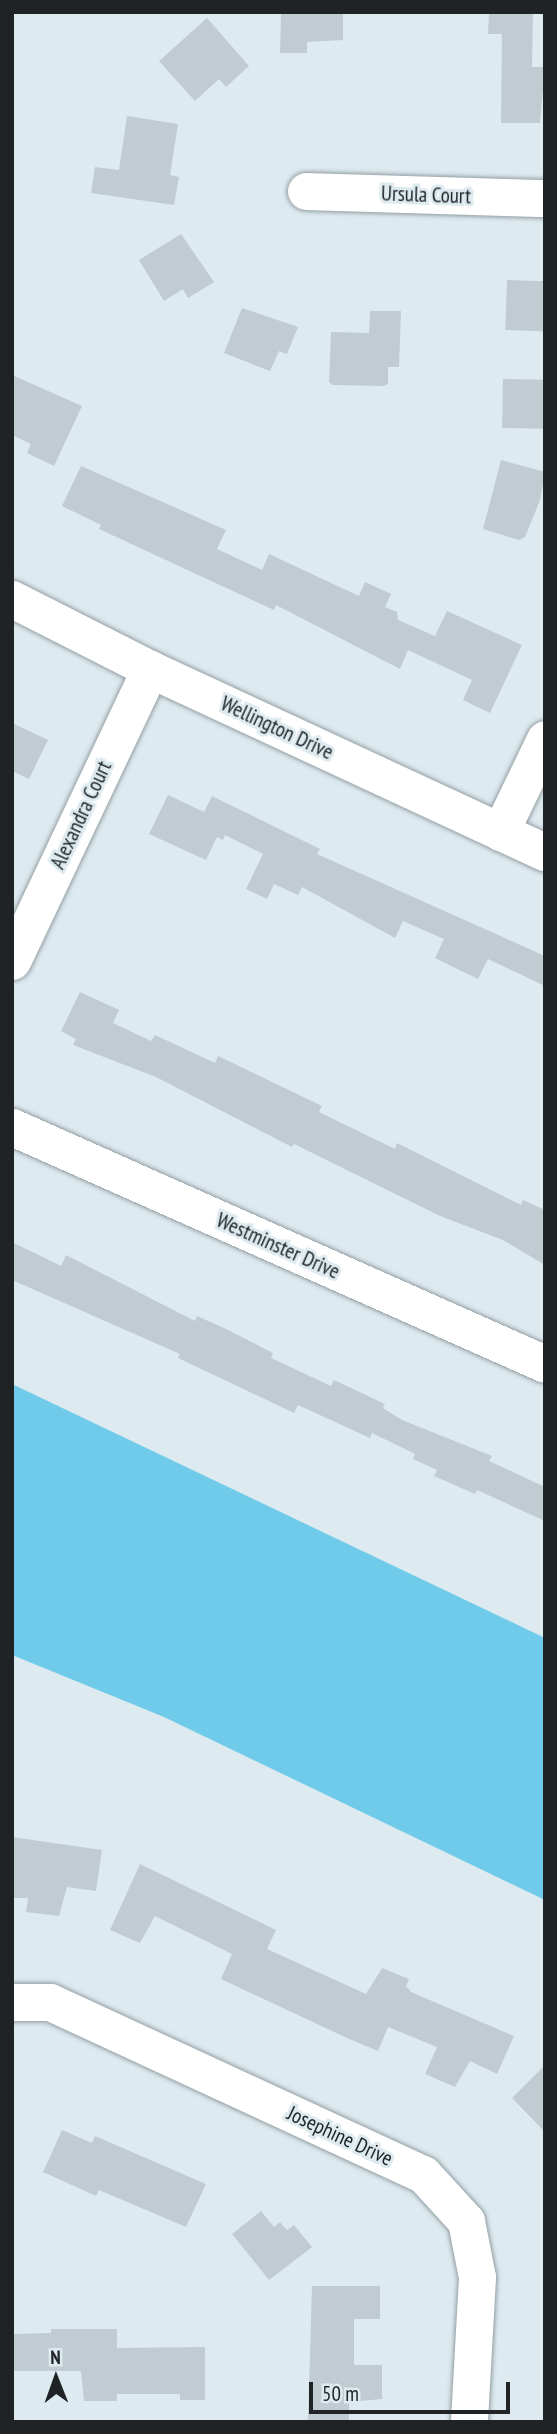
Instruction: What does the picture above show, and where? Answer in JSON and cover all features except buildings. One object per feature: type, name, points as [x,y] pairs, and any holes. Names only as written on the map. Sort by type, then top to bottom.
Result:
[{"type":"street","name":"Ursula Court","points":[[306,191],[545,198]]},
{"type":"street","name":"Wellington Drive","points":[[12,599],[149,669],[545,852]]},
{"type":"street","name":"Alexandra Court","points":[[12,961],[149,669]]},
{"type":"street","points":[[500,832],[545,739]]},
{"type":"street","name":"Westminster Drive","points":[[12,1127],[545,1364]]},
{"type":"street","name":"Josephine Drive","points":[[12,2002],[50,2002],[423,2174],[466,2221],[477,2277],[470,2422]]},
{"type":"shaded area","points":[[12,1384],[545,1638],[545,1900],[164,1717],[12,1655]]}]
